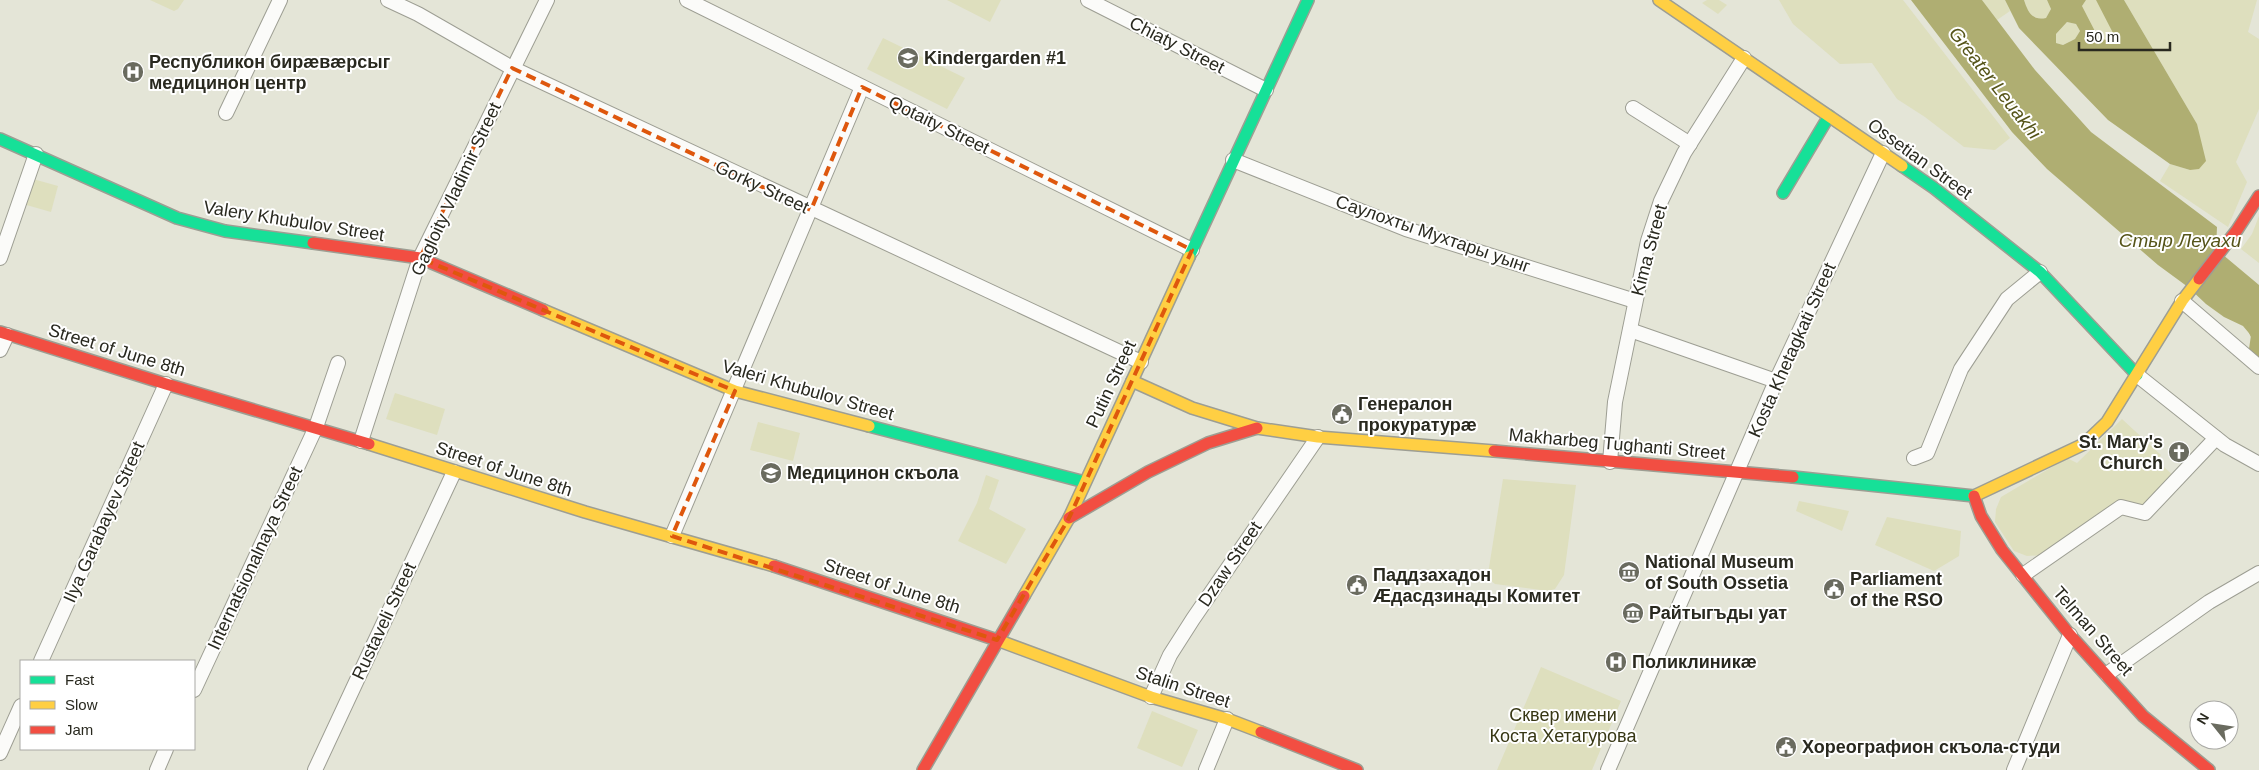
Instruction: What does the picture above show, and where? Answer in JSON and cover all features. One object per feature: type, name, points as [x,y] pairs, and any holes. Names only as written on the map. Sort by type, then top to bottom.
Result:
[{"type":"main road","name":"Putin Street","points":[[923,770],[1069,518],[1308,0]]},
{"type":"main road","name":"Ossetian Street","points":[[1659,0],[1934,188],[2040,272],[2137,375]]},
{"type":"main road","points":[[1783,193],[1829,116]]},
{"type":"main road","name":"Valery Khubulov Street","points":[[0,139],[177,218],[196,224],[225,231],[420,258]]},
{"type":"main road","points":[[1974,496],[2084,444],[2107,422],[2182,301],[2237,230],[2259,196]]},
{"type":"main road","name":"Valeri Khubulov Street","points":[[420,258],[735,391],[1085,482]]},
{"type":"main road","name":"Street of June 8th","points":[[3,333],[166,384],[316,427],[585,512],[816,579],[997,640]]},
{"type":"main road","name":"Makharbeg Tughanti Street","points":[[1132,381],[1192,408],[1257,428],[1318,437],[1738,471],[1974,496]]},
{"type":"main road","name":"Makharbeg Tughanti Street","points":[[1069,518],[1148,472],[1208,443],[1257,428]]},
{"type":"main road","name":"Telman Street","points":[[1974,496],[1981,516],[2002,550],[2070,635],[2143,716],[2209,770]]},
{"type":"main road","name":"Stalin Street","points":[[997,640],[1151,697],[1227,719],[1358,770]]},
{"type":"street","points":[[226,113],[280,0]]},
{"type":"street","name":"Gorky Street","points":[[388,0],[418,14],[512,68],[811,210],[1141,362]]},
{"type":"street","name":"Gagloity Vladimir Street","points":[[361,441],[420,258],[546,0]]},
{"type":"street","name":"Qotaity Street","points":[[687,0],[1192,250]]},
{"type":"street","name":"Chiaty Street","points":[[1088,0],[1266,90]]},
{"type":"street","name":"Kima Street","points":[[1610,462],[1615,402],[1648,241],[1661,201],[1690,144],[1744,58]]},
{"type":"street","points":[[672,536],[735,391],[862,87]]},
{"type":"street","points":[[1633,108],[1690,144]]},
{"type":"street","name":"Kosta Khetagkati Street","points":[[1608,770],[1776,381],[1883,153]]},
{"type":"street","points":[[0,258],[36,154]]},
{"type":"street","name":"Саулохты Мухтары уынг","points":[[1234,160],[1406,229],[1635,301]]},
{"type":"street","points":[[1914,458],[1927,453],[1961,369],[2007,299],[2040,272]]},
{"type":"street","points":[[2182,301],[2259,367]]},
{"type":"street","points":[[1630,330],[1776,381]]},
{"type":"street","points":[[0,350],[3,333]]},
{"type":"street","name":"Internatsionalnaya Street","points":[[195,688],[316,427],[338,363]]},
{"type":"street","points":[[2137,375],[2225,445],[2259,464]]},
{"type":"street","name":"Ilya Garabayev Street","points":[[41,660],[166,384]]},
{"type":"street","name":"Dzaw Street","points":[[1151,697],[1170,655],[1193,618],[1318,437]]},
{"type":"street","points":[[2023,575],[2121,507],[2145,513],[2216,438]]},
{"type":"street","name":"Rustaveli Street","points":[[314,770],[454,472]]},
{"type":"street","points":[[2107,674],[2209,602],[2259,573]]},
{"type":"street","points":[[2014,770],[2070,635]]},
{"type":"street","points":[[0,754],[20,708]]},
{"type":"street","points":[[1206,770],[1227,719]]},
{"type":"street","points":[[156,770],[166,750]]},
{"type":"highlighted area","points":[[512,68],[811,210],[862,87],[1192,250],[1069,518],[997,640],[672,536],[735,391],[420,258]]},
{"type":"green space","points":[[150,0],[184,0],[178,9],[174,11]]},
{"type":"green space","points":[[947,0],[1001,0],[990,22]]},
{"type":"green space","points":[[1707,0],[1719,0],[1727,5],[1718,14],[1702,3]]},
{"type":"green space","points":[[1779,0],[1903,0],[2010,138],[1995,150],[1964,147],[1925,117],[1897,99],[1872,63],[1840,64],[1793,24]]},
{"type":"green space","points":[[1982,0],[2005,0],[2010,11],[1997,20]]},
{"type":"green space","points":[[2024,0],[2047,0],[2051,9],[2046,18],[2034,17],[2029,12]]},
{"type":"green space","points":[[2086,0],[2096,0],[2099,2],[2113,33],[2109,40],[2099,39],[2082,6]]},
{"type":"green space","points":[[2124,0],[2257,0],[2248,32],[2259,39],[2259,109],[2236,162],[2247,182],[2228,227],[2160,181],[2170,164],[2190,170],[2197,124]]},
{"type":"green space","points":[[2067,22],[2076,24],[2080,31],[2075,39],[2063,45],[2056,43],[2056,34]]},
{"type":"green space","points":[[883,38],[965,78],[947,109],[867,69]]},
{"type":"green space","points":[[33,179],[58,186],[51,212],[23,204]]},
{"type":"green space","points":[[2259,216],[2259,263],[2241,249],[2252,234]]},
{"type":"green space","points":[[395,393],[445,409],[437,435],[386,419]]},
{"type":"green space","points":[[2122,419],[2161,455],[2156,460],[2174,476],[2144,509],[2130,504],[2043,555],[2027,556],[2014,551],[1995,522],[1996,509],[2001,497],[2067,458],[2077,463]]},
{"type":"green space","points":[[758,422],[800,433],[793,461],[750,450]]},
{"type":"green space","points":[[986,475],[999,480],[989,509],[1026,529],[1006,564],[958,541],[977,503]]},
{"type":"green space","points":[[1503,479],[1576,485],[1564,575],[1555,589],[1548,591],[1495,584],[1490,580],[1488,574]]},
{"type":"green space","points":[[1799,501],[1849,511],[1842,531],[1796,511]]},
{"type":"green space","points":[[1887,517],[1961,531],[1959,556],[1934,571],[1875,545]]},
{"type":"green space","name":"Сквер имени Коста Хетагурова","points":[[1541,667],[1621,701],[1592,770],[1497,770]]},
{"type":"green space","points":[[1152,711],[1198,730],[1182,767],[1137,748]]},
{"type":"water","name":"Стыр Леуахи","points":[[1911,0],[1982,0],[2035,70],[2091,132],[2217,227],[2216,249],[2259,285],[2259,345],[2243,326],[2224,317],[2206,304],[2047,169],[2012,132]]},
{"type":"water","points":[[2005,0],[2024,0],[2031,15],[2041,19],[2046,18],[2051,9],[2047,0],[2086,0],[2082,6],[2099,39],[2109,40],[2113,33],[2096,0],[2124,0],[2197,124],[2206,161],[2199,169],[2190,170],[2170,164],[2108,120],[2019,28]],"holes":[[[2067,22],[2076,24],[2080,31],[2075,39],[2063,45],[2056,43],[2056,34]]]},
{"type":"waterway","points":[[2253,327],[2257,336],[2254,356]]},
{"type":"traffic: fast","points":[[1189,257],[1308,0]]},
{"type":"traffic: fast","points":[[1783,193],[1829,116]]},
{"type":"traffic: fast","points":[[0,139],[177,218],[225,231],[313,243]]},
{"type":"traffic: fast","points":[[1902,166],[1934,188],[2040,272],[2137,375]]},
{"type":"traffic: fast","points":[[869,426],[1085,482]]},
{"type":"traffic: fast","points":[[1793,477],[1974,496]]},
{"type":"traffic: slow","points":[[1659,0],[1902,166]]},
{"type":"traffic: slow","points":[[1024,596],[1069,518],[1189,257]]},
{"type":"traffic: slow","points":[[1974,496],[2084,444],[2107,422],[2182,301],[2199,279]]},
{"type":"traffic: slow","points":[[543,310],[735,391],[869,426]]},
{"type":"traffic: slow","points":[[1132,381],[1192,408],[1257,428],[1318,437],[1494,451]]},
{"type":"traffic: slow","points":[[369,444],[585,512],[774,566]]},
{"type":"traffic: slow","points":[[997,640],[1151,697],[1227,719],[1261,732]]},
{"type":"traffic: jam","points":[[2199,279],[2237,230],[2259,196]]},
{"type":"traffic: jam","points":[[313,243],[420,258],[543,310]]},
{"type":"traffic: jam","points":[[0,332],[166,384],[369,444]]},
{"type":"traffic: jam","points":[[1069,518],[1148,472],[1208,443],[1257,428]]},
{"type":"traffic: jam","points":[[1494,451],[1793,477]]},
{"type":"traffic: jam","points":[[1974,496],[1981,516],[2002,550],[2070,635],[2143,716],[2209,770]]},
{"type":"traffic: jam","points":[[774,566],[997,640]]},
{"type":"traffic: jam","points":[[923,770],[1024,596]]},
{"type":"traffic: jam","points":[[1261,732],[1357,770]]},
{"type":"place","name":"Kindergarden #1","points":[[908,58]]},
{"type":"place","name":"Республикон бирæвæрсыг медицинон центр","points":[[133,72]]},
{"type":"place","name":"Генералон прокуратурæ","points":[[1342,414]]},
{"type":"place","name":"St. Mary's Church","points":[[2179,452]]},
{"type":"place","name":"Медицинон скъола","points":[[771,473]]},
{"type":"place","name":"National Museum of South Ossetia","points":[[1629,572]]},
{"type":"place","name":"Паддзахадон Æдасдзинады Комитет","points":[[1357,585]]},
{"type":"place","name":"Parliament of the RSO","points":[[1834,589]]},
{"type":"place","name":"Райтыгъды уат","points":[[1633,613]]},
{"type":"place","name":"Поликлиникæ","points":[[1616,662]]},
{"type":"place","name":"Хореографион скъола-студи","points":[[1786,747]]},
{"type":"water label","name":"Greater Leuakhi","points":[[1995,83]]}]
